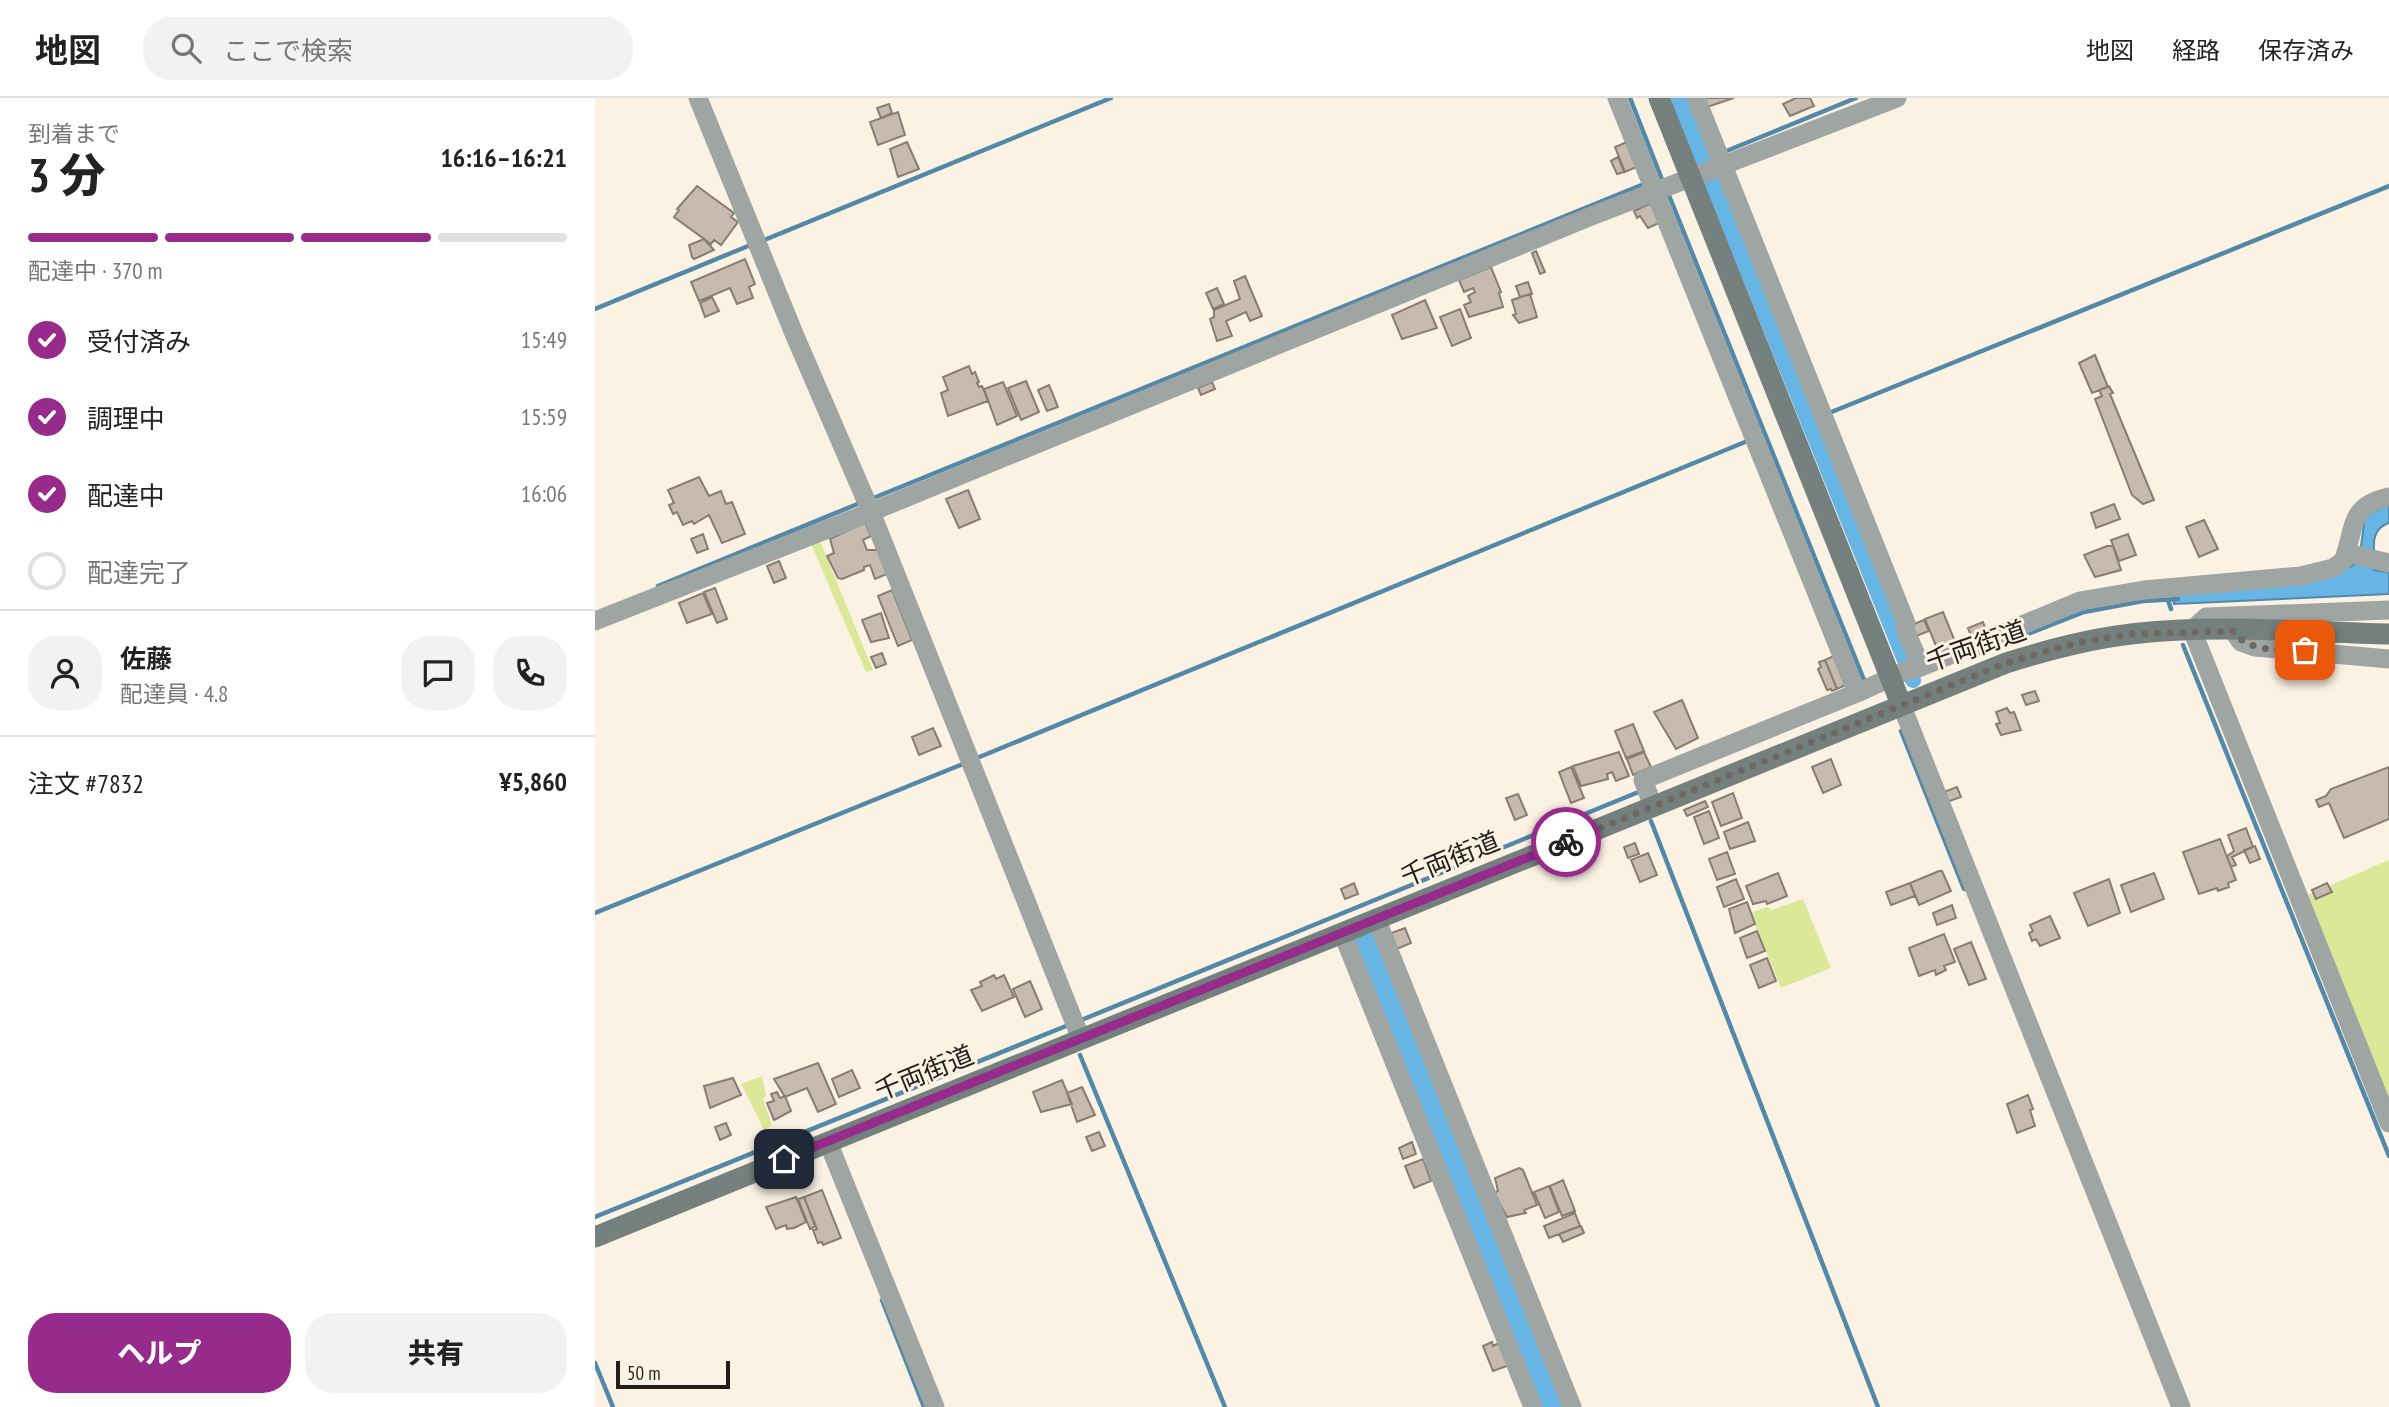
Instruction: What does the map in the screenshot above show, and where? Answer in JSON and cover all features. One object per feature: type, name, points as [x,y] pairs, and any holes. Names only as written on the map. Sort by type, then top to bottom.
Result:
[{"type":"street","points":[[698,98],[867,504],[1076,1027]]},
{"type":"street","points":[[1617,98],[1680,180],[1901,610],[1906,623],[1907,671],[1901,704],[2181,1407]]},
{"type":"street","points":[[1659,98],[1680,180],[1857,693]]},
{"type":"street","points":[[1696,98],[1680,180],[1907,671]]},
{"type":"street","points":[[595,621],[867,504],[1680,180],[1897,98]]},
{"type":"street","points":[[1648,794],[1643,780],[2080,601],[2144,590],[2314,574],[2343,561],[2366,558],[2350,530],[2356,515],[2375,500],[2389,497]]},
{"type":"street","points":[[2389,610],[2206,617],[2192,630],[2389,1123]]},
{"type":"street","name":"千両街道","points":[[595,1237],[828,1142],[1076,1027],[1376,918],[1648,794],[1901,704],[2006,663],[2064,646],[2133,634],[2192,630],[2389,634]]},
{"type":"street","points":[[2233,631],[2241,642],[2255,647],[2389,659]]},
{"type":"street","points":[[1376,918],[1572,1407]]},
{"type":"street","points":[[1342,932],[1533,1407]]},
{"type":"street","points":[[828,1142],[935,1407]]},
{"type":"green space","points":[[820,541],[873,670],[866,672],[811,544]]},
{"type":"green space","points":[[2389,860],[2389,1106],[2308,895]]},
{"type":"green space","points":[[1803,899],[1831,968],[1781,988],[1750,913],[1767,907],[1772,910]]},
{"type":"green space","points":[[762,1076],[766,1096],[763,1099],[772,1125],[764,1130],[741,1084]]},
{"type":"water","points":[[2389,504],[2389,523],[2379,530],[2374,540],[2374,549],[2369,553],[2374,570],[2389,572],[2389,594],[2174,604],[2171,595],[2330,577],[2359,562],[2365,516]]},
{"type":"building","points":[[1704,98],[1734,98],[1707,107]]},
{"type":"building","points":[[1796,98],[1810,98],[1814,106],[1790,116],[1783,104]]},
{"type":"building","points":[[889,104],[892,113],[881,118],[877,108]]},
{"type":"building","points":[[898,112],[905,135],[878,145],[870,122]]},
{"type":"building","points":[[1629,141],[1639,166],[1625,172],[1615,147]]},
{"type":"building","points":[[907,142],[919,169],[898,177],[890,149]]},
{"type":"building","points":[[1618,157],[1624,172],[1617,174],[1611,161]]},
{"type":"building","points":[[697,186],[734,213],[731,217],[738,222],[721,245],[714,240],[711,244],[674,217],[679,210],[677,209]]},
{"type":"building","points":[[1651,203],[1659,223],[1648,228],[1640,216],[1637,218],[1634,211]]},
{"type":"building","points":[[704,239],[714,250],[694,259],[689,245]]},
{"type":"building","points":[[1536,251],[1545,272],[1540,274],[1532,253]]},
{"type":"building","points":[[745,259],[755,284],[749,287],[753,298],[737,304],[730,288],[699,301],[691,282]]},
{"type":"building","points":[[1491,267],[1501,292],[1499,293],[1503,307],[1469,317],[1464,305],[1471,302],[1468,296],[1475,292],[1473,288],[1464,292],[1459,280]]},
{"type":"building","points":[[1245,276],[1262,316],[1250,321],[1246,312],[1226,321],[1232,336],[1217,341],[1210,319],[1214,317],[1214,310],[1240,299],[1234,281]]},
{"type":"building","points":[[1528,282],[1532,294],[1520,297],[1516,286]]},
{"type":"building","points":[[1217,288],[1224,304],[1213,309],[1206,293]]},
{"type":"building","points":[[1530,294],[1537,317],[1519,323],[1513,315],[1516,314],[1512,300]]},
{"type":"building","points":[[712,297],[719,311],[705,317],[700,303]]},
{"type":"building","points":[[1425,300],[1437,328],[1402,339],[1392,315]]},
{"type":"building","points":[[1460,309],[1471,338],[1452,346],[1440,317]]},
{"type":"building","points":[[2095,355],[2108,387],[2092,393],[2079,363]]},
{"type":"building","points":[[969,366],[972,374],[975,372],[979,382],[977,383],[979,387],[982,386],[988,401],[948,416],[941,393],[948,390],[943,377]]},
{"type":"building","points":[[1026,381],[1039,412],[1021,420],[1008,388]]},
{"type":"building","points":[[1003,382],[1017,416],[997,425],[984,389]]},
{"type":"building","points":[[1212,382],[1215,389],[1201,395],[1198,388]]},
{"type":"building","points":[[1049,385],[1058,407],[1047,411],[1038,390]]},
{"type":"building","points":[[2109,386],[2154,500],[2143,504],[2132,495],[2095,399],[2102,396],[2099,390]]},
{"type":"building","points":[[699,477],[709,496],[721,491],[726,504],[732,502],[745,534],[722,543],[709,515],[694,524],[692,521],[683,525],[677,512],[673,514],[669,505],[674,503],[668,490]]},
{"type":"building","points":[[968,490],[980,519],[959,528],[946,499]]},
{"type":"building","points":[[2114,504],[2120,519],[2096,528],[2091,513]]},
{"type":"building","points":[[2204,520],[2218,549],[2199,557],[2186,527]]},
{"type":"building","points":[[865,522],[871,536],[863,540],[867,550],[878,550],[887,574],[875,579],[870,565],[842,579],[838,578],[827,556],[834,553],[830,539]]},
{"type":"building","points":[[703,534],[708,549],[697,553],[691,539]]},
{"type":"building","points":[[2128,534],[2136,555],[2119,561],[2111,540]]},
{"type":"building","points":[[2113,546],[2121,570],[2095,577],[2084,555]]},
{"type":"building","points":[[779,561],[786,578],[774,583],[767,566]]},
{"type":"building","points":[[715,588],[727,619],[717,623],[704,592]]},
{"type":"building","points":[[892,590],[912,640],[898,646],[878,596]]},
{"type":"building","points":[[703,593],[712,614],[687,623],[679,603]]},
{"type":"building","points":[[1943,612],[1956,644],[1938,651],[1925,619]]},
{"type":"building","points":[[881,613],[889,638],[871,642],[862,620]]},
{"type":"building","points":[[1924,620],[1929,631],[1916,636],[1911,625]]},
{"type":"building","points":[[1983,622],[1987,633],[1972,638],[1968,628]]},
{"type":"building","points":[[882,653],[886,664],[876,668],[871,657]]},
{"type":"building","points":[[1836,655],[1848,684],[1837,689],[1825,660]]},
{"type":"building","points":[[1825,660],[1837,689],[1832,691],[1827,690],[1818,669],[1821,667],[1819,662]]},
{"type":"building","points":[[2035,691],[2039,701],[2026,705],[2022,695]]},
{"type":"building","points":[[1682,700],[1698,738],[1676,749],[1654,712]]},
{"type":"building","points":[[2007,708],[2010,713],[2014,712],[2021,730],[2001,735],[1996,724],[2000,723],[1996,712]]},
{"type":"building","points":[[1633,724],[1644,751],[1626,758],[1615,731]]},
{"type":"building","points":[[933,728],[941,746],[919,755],[912,737]]},
{"type":"building","points":[[1619,752],[1629,776],[1616,781],[1612,772],[1607,774],[1608,779],[1581,786],[1573,766]]},
{"type":"building","points":[[1644,752],[1651,767],[1633,775],[1627,759]]},
{"type":"building","points":[[1831,759],[1841,785],[1823,793],[1812,767]]},
{"type":"building","points":[[1571,767],[1584,798],[1571,803],[1559,772]]},
{"type":"building","points":[[2389,767],[2389,819],[2344,838],[2329,803],[2319,807],[2316,800],[2326,796],[2331,789]]},
{"type":"building","points":[[1957,787],[1961,797],[1944,803],[1941,793]]},
{"type":"building","points":[[1733,793],[1742,818],[1721,826],[1712,802]]},
{"type":"building","points":[[1518,794],[1527,815],[1515,820],[1506,798]]},
{"type":"building","points":[[1705,801],[1708,807],[1687,816],[1684,810]]},
{"type":"building","points":[[1709,811],[1719,838],[1704,844],[1694,817]]},
{"type":"building","points":[[1748,822],[1755,841],[1730,849],[1724,832]]},
{"type":"building","points":[[2246,828],[2253,847],[2232,857],[2236,865],[2231,867],[2227,856],[2234,851],[2228,835]]},
{"type":"building","points":[[2220,839],[2236,880],[2228,883],[2229,887],[2199,894],[2183,852]]},
{"type":"building","points":[[1635,843],[1639,854],[1628,858],[1624,847]]},
{"type":"building","points":[[2255,846],[2260,859],[2250,863],[2244,850]]},
{"type":"building","points":[[1727,852],[1735,874],[1717,880],[1709,859]]},
{"type":"building","points":[[1648,853],[1657,875],[1640,882],[1631,860]]},
{"type":"building","points":[[1942,871],[1951,891],[1919,905],[1910,883]]},
{"type":"building","points":[[1778,873],[1787,896],[1767,904],[1766,901],[1753,904],[1746,886]]},
{"type":"building","points":[[2154,873],[2164,899],[2131,912],[2121,885]]},
{"type":"building","points":[[1736,879],[1744,899],[1724,907],[1717,887]]},
{"type":"building","points":[[2109,879],[2120,913],[2088,926],[2074,893]]},
{"type":"building","points":[[1354,883],[1358,894],[1345,899],[1341,889]]},
{"type":"building","points":[[1910,883],[1915,896],[1891,905],[1886,892]]},
{"type":"building","points":[[2327,883],[2332,892],[2316,899],[2312,890]]},
{"type":"building","points":[[1747,902],[1755,924],[1735,933],[1729,909]]},
{"type":"building","points":[[1952,905],[1956,918],[1937,925],[1933,913]]},
{"type":"building","points":[[2050,916],[2060,938],[2040,946],[2036,939],[2032,941],[2029,933],[2033,931],[2030,925]]},
{"type":"building","points":[[1405,928],[1411,943],[1397,949],[1391,933]]},
{"type":"building","points":[[1757,931],[1765,951],[1747,958],[1740,938]]},
{"type":"building","points":[[1944,934],[1955,962],[1944,966],[1946,970],[1936,975],[1935,970],[1919,976],[1909,948]]},
{"type":"building","points":[[1971,942],[1986,979],[1969,985],[1954,949]]},
{"type":"building","points":[[1767,958],[1776,981],[1759,988],[1750,965]]},
{"type":"building","points":[[994,975],[996,979],[1004,975],[1014,997],[982,1011],[971,990],[982,986],[980,982]]},
{"type":"building","points":[[1030,981],[1042,1009],[1025,1017],[1013,989]]},
{"type":"building","points":[[818,1063],[836,1104],[818,1112],[807,1088],[785,1097],[774,1079]]},
{"type":"building","points":[[852,1070],[860,1088],[839,1097],[832,1079]]},
{"type":"building","points":[[733,1078],[741,1095],[710,1108],[704,1086]]},
{"type":"building","points":[[1062,1080],[1072,1104],[1041,1112],[1033,1092]]},
{"type":"building","points":[[1082,1087],[1095,1115],[1077,1122],[1067,1093]]},
{"type":"building","points":[[777,1092],[780,1098],[785,1096],[791,1111],[774,1120],[767,1103],[774,1101],[771,1094]]},
{"type":"building","points":[[2028,1095],[2035,1126],[2017,1133],[2007,1104]]},
{"type":"building","points":[[726,1123],[731,1135],[720,1140],[715,1127]]},
{"type":"building","points":[[1099,1132],[1105,1146],[1092,1151],[1086,1137]]},
{"type":"building","points":[[1412,1142],[1416,1154],[1403,1159],[1399,1148]]},
{"type":"building","points":[[1423,1159],[1431,1181],[1414,1188],[1405,1166]]},
{"type":"building","points":[[805,1166],[811,1180],[793,1187],[787,1173]]},
{"type":"building","points":[[1519,1168],[1523,1170],[1537,1205],[1524,1210],[1526,1213],[1507,1217],[1494,1193],[1498,1191],[1495,1178]]},
{"type":"building","points":[[1563,1180],[1575,1211],[1562,1216],[1550,1186]]},
{"type":"building","points":[[1549,1186],[1559,1212],[1545,1218],[1534,1192]]},
{"type":"building","points":[[822,1190],[841,1238],[823,1245],[822,1242],[818,1243],[813,1230],[817,1229],[804,1197]]},
{"type":"building","points":[[796,1197],[806,1222],[794,1228],[787,1229],[786,1225],[776,1229],[766,1207]]},
{"type":"building","points":[[804,1197],[815,1226],[810,1229],[798,1199]]},
{"type":"building","points":[[1575,1213],[1580,1226],[1549,1238],[1544,1226]]},
{"type":"building","points":[[1581,1226],[1584,1233],[1563,1242],[1559,1234]]},
{"type":"building","points":[[1492,1342],[1493,1346],[1501,1342],[1510,1365],[1493,1371],[1483,1346]]},
{"type":"waterway","points":[[762,241],[1111,98]]},
{"type":"waterway","points":[[1630,98],[1663,182]]},
{"type":"waterway","points":[[1678,98],[1913,680]]},
{"type":"waterway","points":[[1724,152],[1856,98]]},
{"type":"waterway","points":[[1703,161],[1711,158]]},
{"type":"waterway","points":[[871,499],[1644,184]]},
{"type":"waterway","points":[[1829,413],[2389,186]]},
{"type":"waterway","points":[[1668,193],[1864,680]]},
{"type":"waterway","points":[[595,309],[753,244]]},
{"type":"waterway","points":[[977,758],[1745,442]]},
{"type":"waterway","points":[[658,586],[860,503]]},
{"type":"waterway","points":[[1969,657],[2084,612],[2143,601],[2178,599]]},
{"type":"waterway","points":[[2168,600],[2171,609]]},
{"type":"waterway","points":[[2183,645],[2389,1156]]},
{"type":"waterway","points":[[1901,731],[1964,889]]},
{"type":"waterway","points":[[595,913],[963,764]]},
{"type":"waterway","points":[[1079,1021],[1641,791]]},
{"type":"waterway","points":[[1651,821],[1878,1407]]},
{"type":"waterway","points":[[1363,940],[1552,1407]]},
{"type":"waterway","points":[[595,1217],[1071,1024]]},
{"type":"waterway","points":[[1080,1055],[1225,1407]]},
{"type":"waterway","points":[[882,1300],[924,1407]]},
{"type":"waterway","points":[[595,1363],[613,1407]]},
{"type":"way so far","points":[[1566,842],[1955,681],[2041,652],[2104,638],[2192,630],[2233,631],[2241,642],[2255,647],[2305,650]]},
{"type":"route","points":[[784,1159],[1566,842]]}]
